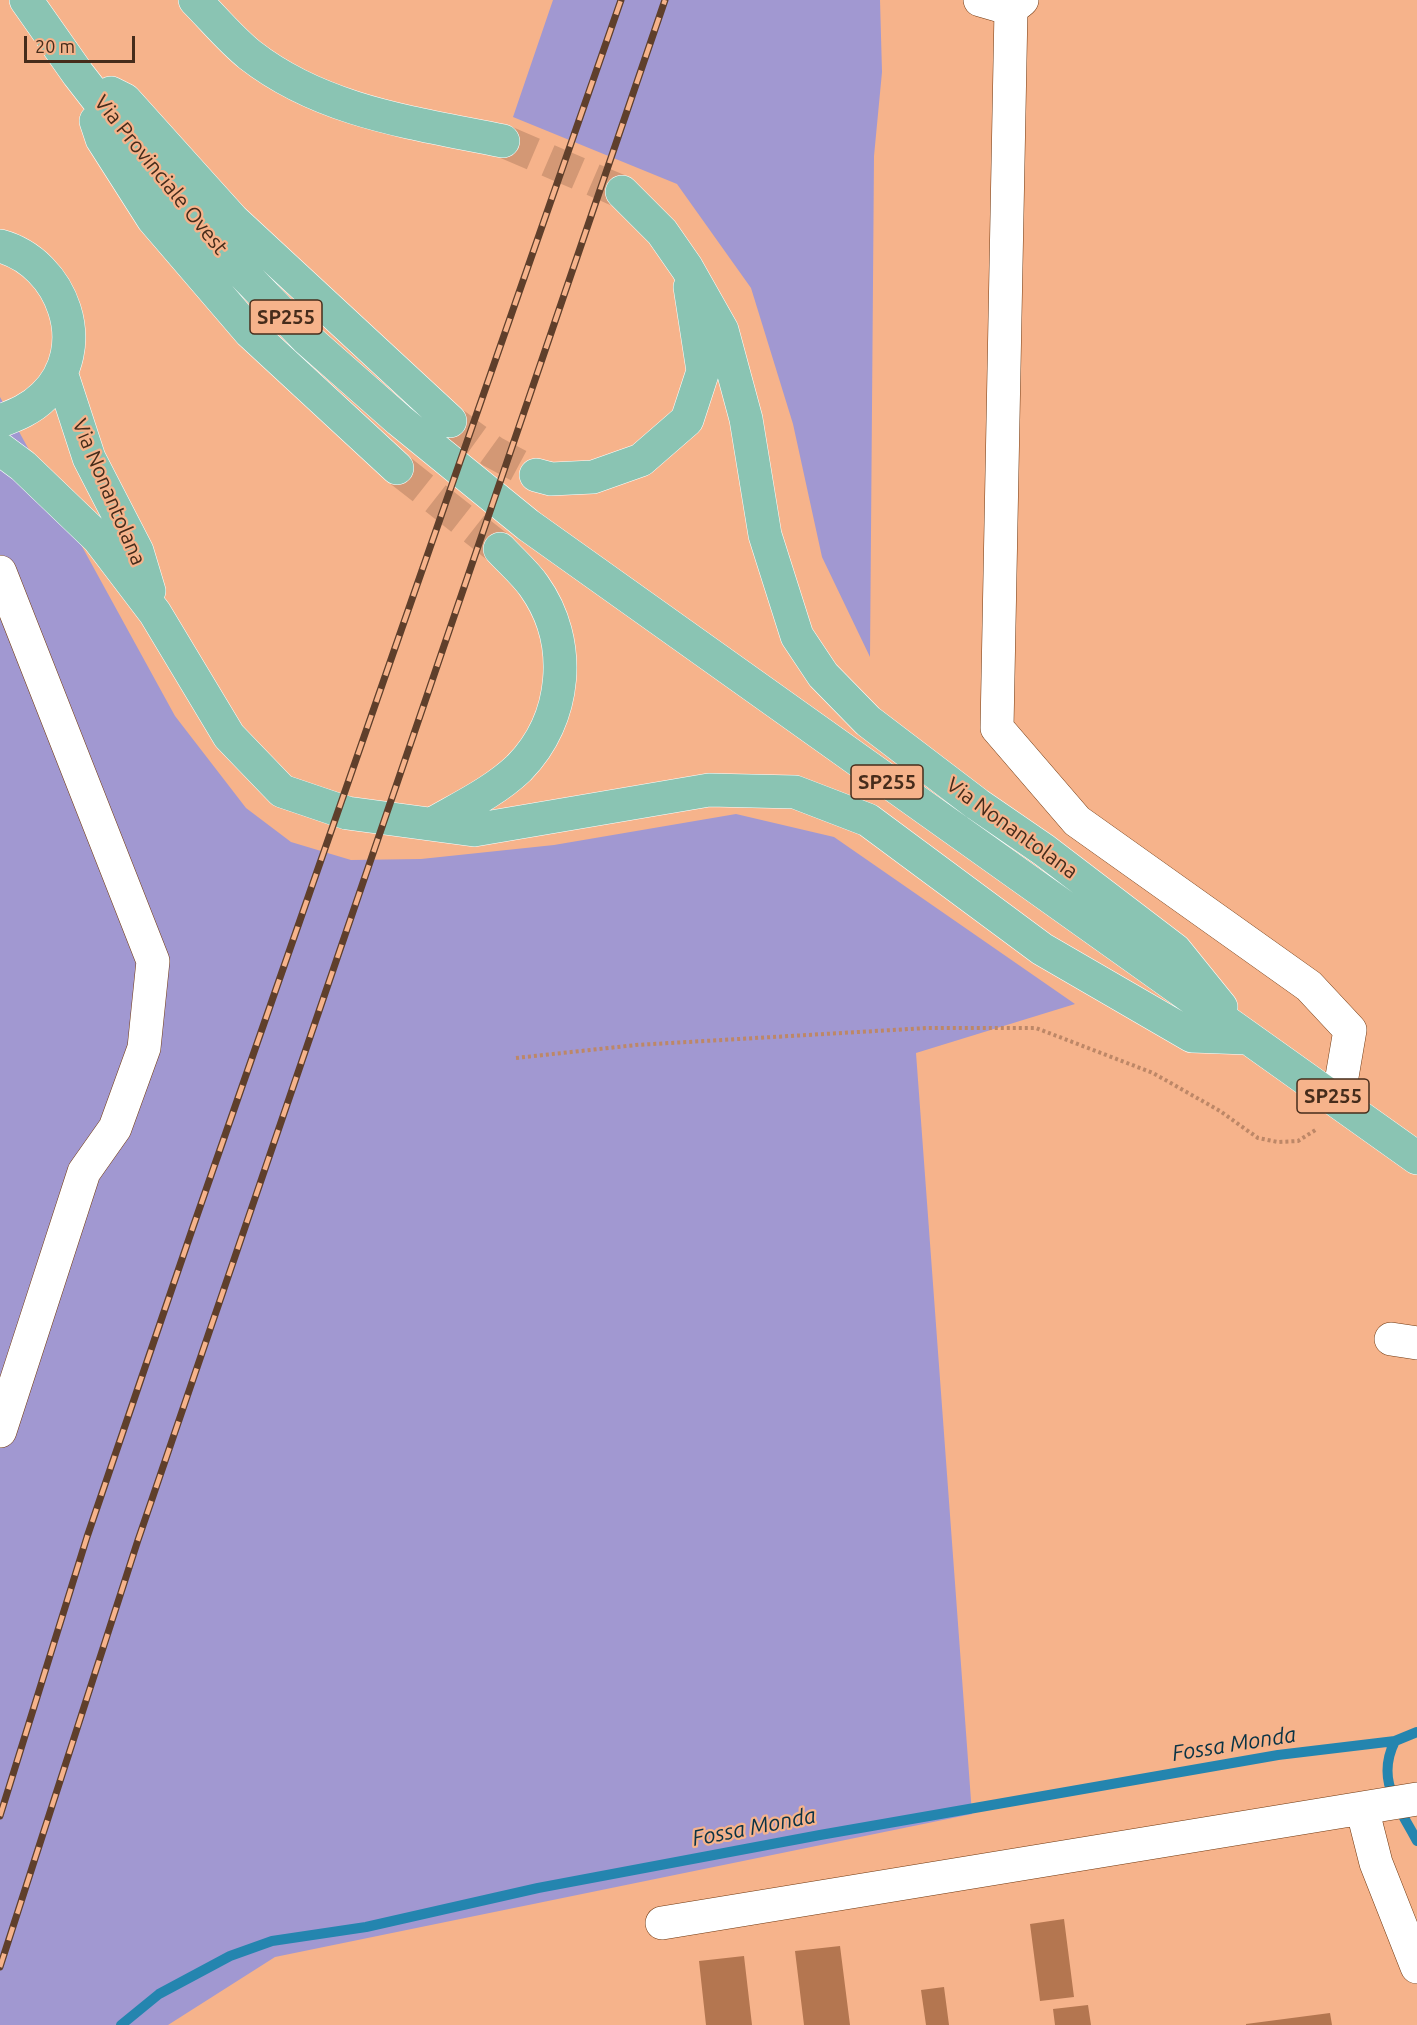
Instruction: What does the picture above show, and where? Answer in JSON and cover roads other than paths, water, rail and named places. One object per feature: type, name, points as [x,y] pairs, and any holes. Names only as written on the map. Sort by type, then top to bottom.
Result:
[{"type":"main road","name":"Via Provinciale Ovest","points":[[26,0],[78,74],[192,221],[306,338],[399,420],[528,525]]},
{"type":"main road","points":[[195,0],[250,55],[315,95],[379,116],[503,141]]},
{"type":"main road","points":[[78,74],[125,100],[233,220],[450,422]]},
{"type":"main road","points":[[78,74],[102,139],[153,219],[250,332],[397,468]]},
{"type":"main road","name":"Via Nonantolana","points":[[622,192],[662,232],[687,268],[722,330],[746,419],[765,535],[797,636],[823,675],[868,722],[977,804],[1044,850],[1175,950],[1246,1038]]},
{"type":"main road","points":[[0,421],[22,413],[45,396],[61,372],[68,344],[67,315],[57,288],[39,265],[5,243]]},
{"type":"main road","name":"Via Nonantolana","points":[[536,475],[551,479],[593,477],[641,460],[687,420],[703,371],[687,268]]},
{"type":"main road","name":"Via Nonantolana","points":[[61,372],[89,458],[137,551],[155,613]]},
{"type":"main road","name":"Via Nonantolana","points":[[0,449],[23,466],[98,538],[155,613],[229,736],[282,791],[348,813],[474,830],[709,790],[795,792],[868,820],[1042,948],[1192,1036],[1246,1038]]},
{"type":"main road","name":"Via Nonantolana","points":[[528,525],[1417,1158]]},
{"type":"main road","points":[[434,823],[477,798],[519,768],[544,733],[561,681],[558,635],[535,587],[500,549]]},
{"type":"street","points":[[980,0],[1017,5],[997,728],[1077,821],[1309,986],[1342,1021],[1350,1030],[1338,1100]]},
{"type":"street","points":[[0,572],[153,961],[144,1048],[115,1128],[84,1172],[0,1431]]},
{"type":"street","points":[[662,1923],[1417,1799]]},
{"type":"street","points":[[1362,1808],[1376,1863],[1417,1967]]},
{"type":"waterway","name":"Fossa Monda","points":[[121,2025],[159,1994],[230,1956],[272,1941],[366,1927],[538,1888],[820,1835],[1278,1755],[1395,1741],[1417,1732]]},
{"type":"waterway","points":[[1395,1741],[1389,1755],[1388,1781],[1397,1805],[1417,1841]]},
{"type":"tunnel","points":[[503,141],[622,192]]},
{"type":"tunnel","points":[[450,421],[493,452],[536,475]]},
{"type":"tunnel","points":[[397,468],[500,549]]},
{"type":"railway","points":[[0,1816],[87,1537],[193,1227],[621,0]]},
{"type":"railway","points":[[0,1967],[138,1540],[665,0]]}]
